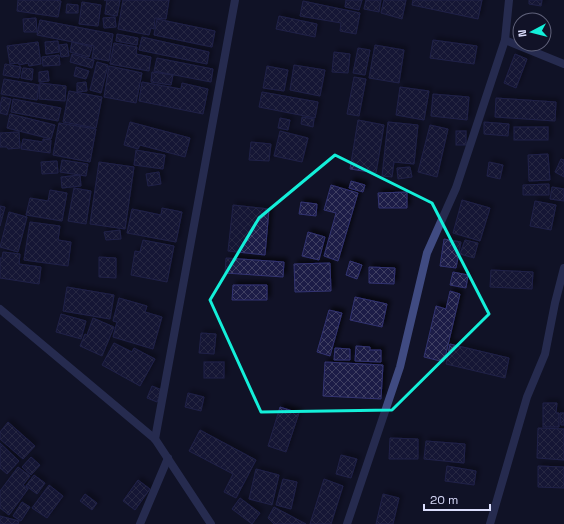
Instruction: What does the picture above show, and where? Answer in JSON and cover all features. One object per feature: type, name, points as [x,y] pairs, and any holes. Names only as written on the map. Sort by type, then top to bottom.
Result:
[{"type":"street","points":[[155,439],[235,0]]},
{"type":"street","points":[[347,524],[400,367],[426,253],[456,188],[505,40],[509,0]]},
{"type":"street","points":[[505,40],[564,64]]},
{"type":"street","points":[[490,524],[527,398],[545,354],[555,303],[564,268]]},
{"type":"street","points":[[0,309],[155,439],[211,524]]},
{"type":"street","points":[[140,524],[168,458]]},
{"type":"highlighted area","points":[[335,155],[432,203],[489,314],[392,410],[261,412],[210,300],[259,218]]},
{"type":"building","points":[[18,0],[61,1],[58,17],[17,11]]},
{"type":"building","points":[[107,0],[120,0],[117,16],[105,14]]},
{"type":"building","points":[[123,0],[169,0],[166,19],[155,18],[154,29],[151,28],[149,35],[118,29]]},
{"type":"building","points":[[346,0],[362,0],[359,10],[345,7]]},
{"type":"building","points":[[366,0],[381,0],[379,12],[364,9]]},
{"type":"building","points":[[384,0],[406,0],[402,19],[381,13]]},
{"type":"building","points":[[413,0],[482,0],[478,19],[412,5]]},
{"type":"building","points":[[529,0],[542,0],[541,6],[529,4]]},
{"type":"building","points":[[303,1],[360,13],[356,34],[340,31],[341,23],[300,16]]},
{"type":"building","points":[[82,2],[101,5],[98,26],[79,24]]},
{"type":"building","points":[[67,4],[78,5],[78,13],[66,13]]},
{"type":"building","points":[[279,16],[317,24],[315,37],[276,29]]},
{"type":"building","points":[[115,17],[116,27],[104,28],[103,18]]},
{"type":"building","points":[[36,18],[37,32],[24,32],[23,19]]},
{"type":"building","points":[[157,19],[215,31],[212,47],[154,35]]},
{"type":"building","points":[[40,20],[113,34],[109,61],[92,58],[94,46],[37,35]]},
{"type":"building","points":[[117,34],[138,38],[137,45],[116,41]]},
{"type":"building","points":[[142,37],[209,52],[207,64],[139,50]]},
{"type":"building","points":[[433,40],[477,46],[474,64],[430,58]]},
{"type":"building","points":[[58,41],[59,52],[46,54],[45,42]]},
{"type":"building","points":[[38,42],[41,64],[29,66],[28,63],[19,65],[19,63],[10,64],[7,46]]},
{"type":"building","points":[[72,42],[92,47],[89,57],[70,52]]},
{"type":"building","points":[[114,43],[137,47],[136,54],[151,57],[149,71],[110,64]]},
{"type":"building","points":[[67,44],[69,56],[61,57],[59,45]]},
{"type":"building","points":[[375,45],[404,50],[399,83],[369,78]]},
{"type":"building","points":[[358,48],[370,50],[365,75],[353,73]]},
{"type":"building","points":[[334,52],[350,54],[348,73],[332,72]]},
{"type":"building","points":[[72,54],[94,60],[92,68],[70,62]]},
{"type":"building","points":[[515,54],[527,59],[516,88],[504,83]]},
{"type":"building","points":[[59,55],[60,65],[43,66],[42,57]]},
{"type":"building","points":[[157,58],[213,69],[211,82],[154,71]]},
{"type":"building","points":[[97,62],[108,65],[101,93],[90,90]]},
{"type":"building","points":[[5,64],[21,67],[19,78],[3,75]]},
{"type":"building","points":[[294,65],[325,70],[320,96],[290,90]]},
{"type":"building","points":[[109,66],[142,73],[136,103],[104,97]]},
{"type":"building","points":[[267,66],[288,70],[284,91],[263,88]]},
{"type":"building","points":[[76,67],[89,71],[86,79],[74,76]]},
{"type":"building","points":[[23,68],[33,69],[32,80],[21,78]]},
{"type":"building","points":[[48,71],[49,81],[39,82],[39,72]]},
{"type":"building","points":[[152,72],[173,75],[171,85],[151,82]]},
{"type":"building","points":[[354,77],[366,79],[359,116],[347,114]]},
{"type":"building","points":[[4,79],[39,85],[37,100],[1,94]]},
{"type":"building","points":[[86,82],[87,91],[77,92],[77,83]]},
{"type":"building","points":[[142,82],[181,89],[182,83],[208,89],[203,114],[139,101]]},
{"type":"building","points":[[40,83],[66,86],[65,101],[39,99]]},
{"type":"building","points":[[400,87],[429,91],[424,120],[396,115]]},
{"type":"building","points":[[69,91],[102,97],[96,128],[63,122]]},
{"type":"building","points":[[262,92],[318,102],[315,118],[259,107]]},
{"type":"building","points":[[433,94],[469,97],[467,120],[431,116]]},
{"type":"building","points":[[2,97],[11,99],[7,115],[0,113]]},
{"type":"building","points":[[496,98],[556,102],[555,121],[495,117]]},
{"type":"building","points":[[13,99],[61,108],[58,121],[11,112]]},
{"type":"building","points":[[10,114],[55,125],[51,139],[7,128]]},
{"type":"building","points":[[302,117],[314,119],[313,127],[301,124]]},
{"type":"building","points":[[280,118],[290,120],[288,130],[278,128]]},
{"type":"building","points":[[358,120],[384,125],[376,173],[350,169]]},
{"type":"building","points":[[130,122],[190,138],[185,157],[140,145],[138,149],[124,145]]},
{"type":"building","points":[[388,122],[418,125],[414,164],[394,162],[392,177],[382,176]]},
{"type":"building","points":[[484,122],[509,124],[508,136],[484,134]]},
{"type":"building","points":[[59,123],[96,129],[90,162],[53,155]]},
{"type":"building","points":[[430,125],[448,129],[437,177],[418,172]]},
{"type":"building","points":[[514,127],[548,127],[548,140],[514,140]]},
{"type":"building","points":[[280,131],[308,138],[302,162],[274,156]]},
{"type":"building","points":[[456,131],[466,131],[466,145],[456,145]]},
{"type":"building","points":[[19,132],[20,148],[8,149],[7,147],[0,147],[0,133]]},
{"type":"building","points":[[23,139],[43,142],[43,139],[51,140],[50,153],[21,149]]},
{"type":"building","points":[[251,142],[271,144],[269,161],[249,160]]},
{"type":"building","points":[[136,150],[165,155],[163,169],[134,165]]},
{"type":"building","points":[[548,154],[550,180],[529,181],[528,155]]},
{"type":"building","points":[[561,159],[564,160],[564,177],[555,172]]},
{"type":"building","points":[[62,160],[88,164],[86,176],[60,172]]},
{"type":"building","points":[[57,161],[58,173],[42,174],[41,162]]},
{"type":"building","points":[[99,162],[134,167],[125,229],[90,224]]},
{"type":"building","points":[[489,162],[503,165],[500,179],[487,176]]},
{"type":"building","points":[[410,167],[412,177],[398,179],[397,168]]},
{"type":"building","points":[[159,172],[161,184],[148,186],[146,174]]},
{"type":"building","points":[[80,175],[81,186],[62,188],[61,177]]},
{"type":"building","points":[[351,181],[365,185],[363,192],[349,188]]},
{"type":"building","points":[[549,184],[549,195],[523,195],[523,185]]},
{"type":"building","points":[[331,185],[358,193],[338,261],[324,256],[336,213],[324,210]]},
{"type":"building","points":[[552,187],[564,189],[564,201],[550,199]]},
{"type":"building","points":[[74,188],[91,191],[86,224],[68,221]]},
{"type":"building","points":[[50,190],[67,193],[62,221],[26,215],[30,198],[48,201]]},
{"type":"building","points":[[407,192],[407,208],[379,208],[378,193]]},
{"type":"building","points":[[462,200],[490,208],[480,241],[453,233]]},
{"type":"building","points":[[535,201],[556,205],[551,230],[530,226]]},
{"type":"building","points":[[301,202],[317,204],[316,216],[299,214]]},
{"type":"building","points":[[233,205],[269,209],[265,255],[228,251]]},
{"type":"building","points":[[0,206],[5,207],[0,226]]},
{"type":"building","points":[[162,208],[182,212],[176,242],[127,233],[132,209],[161,215]]},
{"type":"building","points":[[9,212],[27,217],[18,252],[0,247]]},
{"type":"building","points":[[30,222],[60,226],[58,240],[71,242],[68,266],[24,260]]},
{"type":"building","points":[[120,230],[121,239],[106,240],[104,232]]},
{"type":"building","points":[[308,232],[325,237],[319,260],[302,256]]},
{"type":"building","points":[[444,239],[461,242],[456,268],[440,266]]},
{"type":"building","points":[[143,240],[174,246],[167,282],[131,275],[135,251],[140,252]]},
{"type":"building","points":[[465,240],[478,243],[474,258],[460,254]]},
{"type":"building","points":[[3,252],[20,254],[19,264],[41,267],[39,284],[0,278],[0,258],[2,258]]},
{"type":"building","points":[[99,257],[116,258],[116,278],[99,277]]},
{"type":"building","points":[[226,258],[284,262],[283,277],[225,273]]},
{"type":"building","points":[[350,261],[362,265],[357,279],[346,275]]},
{"type":"building","points":[[330,263],[331,291],[295,292],[294,264]]},
{"type":"building","points":[[369,267],[395,268],[394,284],[369,283]]},
{"type":"building","points":[[491,270],[533,272],[532,289],[490,287]]},
{"type":"building","points":[[453,272],[468,275],[466,288],[450,285]]},
{"type":"building","points":[[233,285],[267,285],[267,300],[232,300]]},
{"type":"building","points":[[67,287],[114,295],[110,319],[63,311]]},
{"type":"building","points":[[450,291],[460,294],[444,362],[424,357],[436,306],[446,309]]},
{"type":"building","points":[[355,297],[387,304],[382,327],[350,320]]},
{"type":"building","points":[[119,298],[147,306],[145,312],[162,317],[153,349],[113,337],[117,322],[113,321]]},
{"type":"building","points":[[329,310],[342,313],[330,356],[317,352]]},
{"type":"building","points":[[61,314],[86,321],[81,339],[56,332]]},
{"type":"building","points":[[93,318],[114,327],[102,356],[80,346],[85,334],[87,335]]},
{"type":"building","points":[[201,333],[216,334],[214,354],[199,353]]},
{"type":"building","points":[[114,343],[132,352],[134,348],[155,359],[140,386],[102,365]]},
{"type":"building","points":[[450,344],[509,358],[505,378],[446,364]]},
{"type":"building","points":[[356,346],[370,347],[370,350],[381,350],[381,362],[355,361]]},
{"type":"building","points":[[335,348],[350,349],[350,360],[334,360]]},
{"type":"building","points":[[204,362],[224,362],[224,378],[204,378]]},
{"type":"building","points":[[325,362],[383,365],[381,399],[323,396]]},
{"type":"building","points":[[152,386],[162,390],[157,402],[147,398]]},
{"type":"building","points":[[188,393],[204,397],[201,411],[185,407]]},
{"type":"building","points":[[543,403],[557,403],[556,413],[559,413],[559,427],[543,427]]},
{"type":"building","points":[[280,407],[299,413],[286,452],[268,446]]},
{"type":"building","points":[[560,413],[564,413],[564,425],[561,425]]},
{"type":"building","points":[[8,422],[35,446],[23,459],[0,439],[0,432]]},
{"type":"building","points":[[538,428],[564,429],[564,460],[537,458]]},
{"type":"building","points":[[200,430],[256,460],[236,498],[224,492],[233,474],[189,451]]},
{"type":"building","points":[[390,438],[418,439],[418,459],[389,459]]},
{"type":"building","points":[[426,441],[465,444],[464,463],[424,459]]},
{"type":"building","points":[[0,443],[19,461],[7,474],[0,468]]},
{"type":"building","points":[[341,455],[357,459],[351,478],[336,474]]},
{"type":"building","points":[[31,457],[40,465],[31,475],[22,467]]},
{"type":"building","points":[[447,466],[476,471],[474,485],[445,481]]},
{"type":"building","points":[[538,466],[564,467],[564,488],[538,487]]},
{"type":"building","points":[[18,467],[30,476],[23,485],[28,489],[9,515],[0,508],[0,491]]},
{"type":"building","points":[[256,469],[279,475],[272,505],[249,499]]},
{"type":"building","points":[[34,475],[45,483],[37,494],[26,486]]},
{"type":"building","points":[[283,479],[297,482],[291,509],[276,505]]},
{"type":"building","points":[[324,479],[343,486],[331,524],[310,524]]},
{"type":"building","points":[[138,480],[150,489],[135,510],[123,501]]},
{"type":"building","points":[[49,485],[63,496],[47,518],[32,508]]},
{"type":"building","points":[[85,494],[97,503],[92,510],[80,501]]},
{"type":"building","points":[[383,494],[399,498],[393,524],[376,524]]},
{"type":"building","points":[[240,498],[260,513],[252,524],[232,509]]},
{"type":"building","points":[[22,502],[30,507],[21,521],[13,516]]},
{"type":"building","points":[[274,507],[306,524],[274,524],[268,518]]},
{"type":"building","points":[[0,516],[19,521],[18,524],[0,524]]}]
